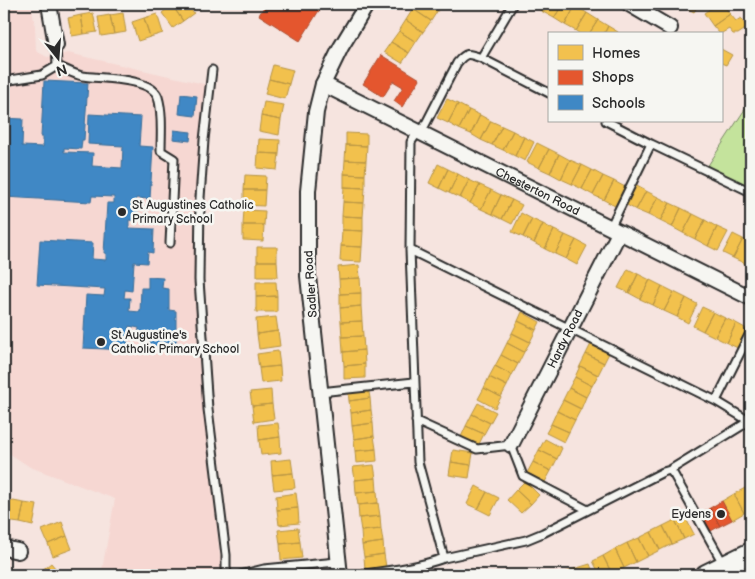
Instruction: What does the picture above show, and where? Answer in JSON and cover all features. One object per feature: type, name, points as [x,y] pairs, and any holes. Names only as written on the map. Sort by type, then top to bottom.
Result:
[{"type":"street","points":[[49,4],[56,45]]},
{"type":"street","name":"Sadler Road","points":[[339,568],[308,276],[308,191],[316,112],[323,84],[340,47],[367,4]]},
{"type":"street","points":[[630,4],[670,28]]},
{"type":"street","name":"Chesterton Road","points":[[323,84],[751,298]]},
{"type":"street","name":"Hardy Road","points":[[511,446],[571,330],[614,230]]},
{"type":"street","points":[[4,548],[18,551]]},
{"type":"street","points":[[706,575],[751,553]]},
{"type":"lane","points":[[481,58],[513,4]]},
{"type":"lane","points":[[56,45],[57,66]]},
{"type":"lane","points":[[444,558],[418,462],[410,250],[411,142],[419,133],[457,63],[464,55],[469,54],[481,58],[548,92]]},
{"type":"lane","points":[[4,81],[42,75],[57,66]]},
{"type":"lane","points":[[57,66],[80,75],[133,82],[149,87],[157,95],[161,111],[161,151],[174,159],[170,243]]},
{"type":"lane","points":[[212,70],[200,198],[199,280],[208,409],[228,575]]},
{"type":"lane","points":[[608,122],[751,192]]},
{"type":"lane","points":[[614,230],[651,144]]},
{"type":"lane","points":[[357,575],[405,568],[526,540],[670,470],[750,420],[716,401],[410,250]]},
{"type":"lane","points":[[716,401],[751,332]]},
{"type":"lane","points":[[320,392],[414,382]]},
{"type":"lane","points":[[416,421],[477,449],[511,446],[523,476],[588,510]]},
{"type":"lane","points":[[670,470],[724,566]]},
{"type":"lane","points":[[240,575],[264,569],[339,568]]},
{"type":"shaded area","name":"St Augustine's Catholic Primary School","points":[[4,4],[31,4],[35,26],[36,51],[47,57],[68,53],[204,84],[208,102],[200,147],[196,211],[195,300],[201,383],[222,575],[101,575],[115,499],[30,467],[4,450]]},
{"type":"green space","points":[[751,100],[751,188],[707,167]]},
{"type":"building: Homes","points":[[187,4],[194,13],[183,21],[172,5]]},
{"type":"building: Homes","points":[[417,4],[429,4],[438,10],[431,21],[413,9]]},
{"type":"building: Homes","points":[[533,4],[548,4],[543,12]]},
{"type":"building: Homes","points":[[548,4],[563,4],[554,18],[543,12]]},
{"type":"building: Homes","points":[[563,4],[575,6],[565,25],[554,18]]},
{"type":"building: Homes","points":[[685,4],[699,4],[694,12],[683,6]]},
{"type":"building: Homes","points":[[717,4],[723,4],[730,14],[713,26],[704,13]]},
{"type":"building: Homes","points":[[172,5],[183,21],[173,28],[162,13]]},
{"type":"building: Homes","points":[[575,6],[587,13],[576,31],[565,25]]},
{"type":"building: Homes","points":[[413,9],[431,21],[423,32],[406,20]]},
{"type":"building: Homes","points":[[93,13],[97,32],[84,34],[81,15]]},
{"type":"building: Homes","points":[[123,13],[126,32],[114,34],[110,15]]},
{"type":"building: Homes","points":[[587,13],[598,20],[590,32],[576,31]]},
{"type":"building: Homes","points":[[157,14],[163,33],[150,37],[144,18]]},
{"type":"building: Homes","points":[[730,14],[736,21],[741,18],[747,28],[738,34],[733,34],[729,29],[722,33],[718,32],[713,26]]},
{"type":"building: Homes","points":[[81,15],[84,34],[72,36],[68,18]]},
{"type":"building: Homes","points":[[110,15],[114,34],[101,36],[98,17]]},
{"type":"building: Homes","points":[[144,18],[150,37],[138,41],[132,22]]},
{"type":"building: Homes","points":[[406,20],[423,32],[416,42],[399,31]]},
{"type":"building: Homes","points":[[598,20],[608,26],[605,32],[590,32]]},
{"type":"building: Homes","points":[[608,26],[618,32],[605,32]]},
{"type":"building: Homes","points":[[399,31],[416,42],[409,53],[391,42]]},
{"type":"building: Homes","points":[[391,42],[409,53],[402,63],[384,52]]},
{"type":"building: Homes","points":[[722,50],[732,55],[726,65],[722,63]]},
{"type":"building: Homes","points":[[273,65],[293,70],[289,84],[269,79]]},
{"type":"building: Homes","points":[[269,79],[289,84],[285,99],[265,94]]},
{"type":"building: Homes","points":[[447,99],[458,104],[448,123],[437,118]]},
{"type":"building: Homes","points":[[264,102],[284,105],[281,120],[261,116]]},
{"type":"building: Homes","points":[[458,104],[469,110],[459,129],[448,123]]},
{"type":"building: Homes","points":[[469,110],[480,115],[471,134],[459,129]]},
{"type":"building: Homes","points":[[480,115],[491,121],[481,140],[471,134]]},
{"type":"building: Homes","points":[[261,116],[281,120],[279,135],[259,131]]},
{"type":"building: Homes","points":[[491,121],[502,126],[492,145],[481,140]]},
{"type":"building: Homes","points":[[502,126],[513,131],[503,150],[492,145]]},
{"type":"building: Homes","points":[[513,131],[524,137],[515,156],[503,150]]},
{"type":"building: Homes","points":[[346,133],[367,134],[367,146],[346,145]]},
{"type":"building: Homes","points":[[524,137],[534,142],[525,161],[515,156]]},
{"type":"building: Homes","points":[[259,139],[280,140],[279,154],[258,153]]},
{"type":"building: Homes","points":[[537,143],[549,149],[539,168],[527,162]]},
{"type":"building: Homes","points":[[346,145],[367,146],[366,161],[345,160]]},
{"type":"building: Homes","points":[[549,149],[559,154],[550,173],[539,168]]},
{"type":"building: Homes","points":[[258,153],[279,154],[277,170],[257,168]]},
{"type":"building: Homes","points":[[559,154],[570,160],[561,179],[550,173]]},
{"type":"building: Homes","points":[[345,160],[366,161],[365,175],[344,174]]},
{"type":"building: Homes","points":[[570,160],[582,165],[572,184],[561,179]]},
{"type":"building: Homes","points":[[438,164],[448,169],[439,188],[429,183]]},
{"type":"building: Homes","points":[[582,165],[592,170],[582,189],[572,184]]},
{"type":"building: Homes","points":[[448,169],[458,174],[449,193],[439,188]]},
{"type":"building: Homes","points":[[592,170],[603,176],[593,195],[582,189]]},
{"type":"building: Homes","points":[[344,174],[365,175],[365,188],[344,187]]},
{"type":"building: Homes","points":[[458,174],[469,180],[460,198],[449,193]]},
{"type":"building: Homes","points":[[245,175],[266,176],[265,190],[244,190]]},
{"type":"building: Homes","points":[[603,176],[614,181],[604,200],[593,195]]},
{"type":"building: Homes","points":[[469,180],[480,185],[470,203],[460,198]]},
{"type":"building: Homes","points":[[614,181],[625,187],[615,206],[604,200]]},
{"type":"building: Homes","points":[[480,185],[491,190],[481,209],[470,203]]},
{"type":"building: Homes","points":[[635,185],[646,191],[636,210],[625,204]]},
{"type":"building: Homes","points":[[344,187],[365,188],[364,203],[343,202]]},
{"type":"building: Homes","points":[[244,190],[265,190],[264,206],[244,205]]},
{"type":"building: Homes","points":[[491,190],[501,195],[492,214],[481,209]]},
{"type":"building: Homes","points":[[646,191],[658,197],[648,215],[636,210]]},
{"type":"building: Homes","points":[[501,195],[512,200],[502,219],[492,214]]},
{"type":"building: Homes","points":[[658,197],[670,203],[660,221],[648,215]]},
{"type":"building: Homes","points":[[512,200],[522,205],[512,224],[502,219]]},
{"type":"building: Homes","points":[[343,202],[364,203],[363,217],[342,216]]},
{"type":"building: Homes","points":[[670,203],[681,208],[672,227],[660,221]]},
{"type":"building: Homes","points":[[681,208],[693,214],[683,233],[672,227]]},
{"type":"building: Homes","points":[[244,210],[265,211],[264,225],[243,225]]},
{"type":"building: Homes","points":[[521,213],[532,219],[523,237],[512,232]]},
{"type":"building: Homes","points":[[693,214],[705,220],[695,239],[683,233]]},
{"type":"building: Homes","points":[[342,216],[363,217],[363,231],[342,230]]},
{"type":"building: Homes","points":[[532,219],[543,224],[534,243],[523,237]]},
{"type":"building: Homes","points":[[705,220],[717,227],[708,246],[695,239]]},
{"type":"building: Homes","points":[[543,224],[554,230],[545,249],[534,243]]},
{"type":"building: Homes","points":[[243,225],[264,225],[263,241],[243,240]]},
{"type":"building: Homes","points":[[717,227],[728,232],[718,251],[708,246]]},
{"type":"building: Homes","points":[[342,230],[363,231],[362,247],[341,246]]},
{"type":"building: Homes","points":[[554,230],[565,235],[555,254],[545,249]]},
{"type":"building: Homes","points":[[733,234],[743,239],[733,258],[723,253]]},
{"type":"building: Homes","points":[[565,235],[576,240],[566,259],[555,254]]},
{"type":"building: Homes","points":[[743,239],[751,243],[751,253],[746,264],[733,258]]},
{"type":"building: Homes","points":[[576,240],[587,246],[577,265],[566,259]]},
{"type":"building: Homes","points":[[341,246],[362,247],[361,262],[340,261]]},
{"type":"building: Homes","points":[[257,247],[277,247],[277,261],[257,261]]},
{"type":"building: Homes","points":[[257,261],[277,261],[278,277],[257,277]]},
{"type":"building: Homes","points":[[359,265],[360,278],[339,279],[338,267]]},
{"type":"building: Homes","points":[[628,269],[638,274],[629,293],[618,288]]},
{"type":"building: Homes","points":[[638,274],[650,280],[640,299],[629,293]]},
{"type":"building: Homes","points":[[360,278],[361,293],[340,294],[339,279]]},
{"type":"building: Homes","points":[[650,280],[662,286],[653,305],[640,299]]},
{"type":"building: Homes","points":[[256,282],[276,282],[277,296],[256,297]]},
{"type":"building: Homes","points":[[662,286],[674,292],[664,311],[653,305]]},
{"type":"building: Homes","points":[[674,292],[686,298],[677,317],[664,311]]},
{"type":"building: Homes","points":[[361,293],[361,306],[340,308],[340,294]]},
{"type":"building: Homes","points":[[277,296],[277,312],[256,312],[256,297]]},
{"type":"building: Homes","points":[[686,298],[697,304],[688,323],[677,317]]},
{"type":"building: Homes","points":[[361,306],[362,321],[341,322],[340,308]]},
{"type":"building: Homes","points":[[702,307],[713,312],[703,331],[693,326]]},
{"type":"building: Homes","points":[[522,312],[540,322],[536,330],[518,321]]},
{"type":"building: Homes","points":[[713,312],[725,318],[715,337],[703,331]]},
{"type":"building: Homes","points":[[276,317],[278,331],[257,334],[256,319]]},
{"type":"building: Homes","points":[[725,318],[736,323],[727,343],[715,337]]},
{"type":"building: Homes","points":[[362,321],[363,336],[342,337],[341,322]]},
{"type":"building: Homes","points":[[518,321],[536,330],[530,342],[512,333]]},
{"type":"building: Homes","points":[[736,323],[747,329],[738,348],[727,343]]},
{"type":"building: Homes","points":[[278,331],[280,346],[259,349],[257,334]]},
{"type":"building: Homes","points":[[512,333],[530,342],[524,352],[507,343]]},
{"type":"building: Homes","points":[[363,336],[364,350],[343,352],[342,337]]},
{"type":"building: Homes","points":[[507,343],[524,352],[518,364],[501,355]]},
{"type":"building: Homes","points":[[591,344],[609,353],[604,363],[586,354]]},
{"type":"building: Homes","points":[[364,350],[365,364],[344,366],[343,352]]},
{"type":"building: Homes","points":[[278,351],[280,366],[259,368],[257,354]]},
{"type":"building: Homes","points":[[586,354],[604,363],[598,375],[580,366]]},
{"type":"building: Homes","points":[[501,355],[518,364],[512,375],[495,366]]},
{"type":"building: Homes","points":[[365,364],[365,378],[344,379],[344,366]]},
{"type":"building: Homes","points":[[280,366],[281,381],[261,383],[259,368]]},
{"type":"building: Homes","points":[[495,366],[512,375],[507,386],[489,377]]},
{"type":"building: Homes","points":[[580,366],[598,375],[592,386],[575,377]]},
{"type":"building: Homes","points":[[489,377],[507,386],[501,397],[484,388]]},
{"type":"building: Homes","points":[[575,377],[592,386],[586,397],[569,388]]},
{"type":"building: Homes","points":[[368,387],[370,398],[349,401],[348,389]]},
{"type":"building: Homes","points":[[484,388],[501,397],[495,408],[478,399]]},
{"type":"building: Homes","points":[[569,388],[586,397],[581,409],[563,400]]},
{"type":"building: Homes","points":[[271,390],[272,404],[252,406],[250,392]]},
{"type":"building: Homes","points":[[370,398],[371,410],[351,413],[349,401]]},
{"type":"building: Homes","points":[[563,400],[581,409],[575,420],[557,411]]},
{"type":"building: Homes","points":[[478,403],[496,412],[490,423],[472,414]]},
{"type":"building: Homes","points":[[272,404],[274,419],[254,422],[252,406]]},
{"type":"building: Homes","points":[[371,410],[373,423],[352,426],[351,413]]},
{"type":"building: Homes","points":[[557,411],[575,420],[569,432],[551,424]]},
{"type":"building: Homes","points":[[472,414],[490,423],[484,434],[466,426]]},
{"type":"building: Homes","points":[[278,423],[280,437],[259,440],[258,425]]},
{"type":"building: Homes","points":[[373,423],[374,436],[354,439],[352,426]]},
{"type":"building: Homes","points":[[551,424],[569,432],[564,442],[546,433]]},
{"type":"building: Homes","points":[[466,426],[484,434],[478,446],[461,437]]},
{"type":"building: Homes","points":[[374,436],[376,449],[355,451],[354,439]]},
{"type":"building: Homes","points":[[280,437],[281,453],[261,455],[259,440]]},
{"type":"building: Homes","points":[[545,439],[562,448],[557,459],[539,450]]},
{"type":"building: Homes","points":[[376,449],[377,461],[356,463],[355,451]]},
{"type":"building: Homes","points":[[453,450],[473,453],[471,465],[451,462]]},
{"type":"building: Homes","points":[[539,450],[557,459],[551,471],[533,462]]},
{"type":"building: Homes","points":[[291,459],[293,473],[272,475],[271,461]]},
{"type":"building: Homes","points":[[451,462],[471,465],[469,478],[449,475]]},
{"type":"building: Homes","points":[[533,462],[551,471],[545,482],[527,473]]},
{"type":"building: Homes","points":[[374,465],[376,478],[355,480],[353,467]]},
{"type":"building: Homes","points":[[293,473],[295,488],[274,490],[272,475]]},
{"type":"building: Homes","points":[[376,478],[377,491],[356,493],[355,480]]},
{"type":"building: Homes","points":[[525,481],[539,495],[531,504],[516,490]]},
{"type":"building: Homes","points":[[476,486],[487,492],[478,509],[467,504]]},
{"type":"building: Homes","points":[[747,487],[751,495],[751,509],[744,513],[734,494]]},
{"type":"building: Homes","points":[[516,490],[531,504],[521,513],[507,500]]},
{"type":"building: Homes","points":[[377,491],[378,503],[358,505],[356,493]]},
{"type":"building: Homes","points":[[487,492],[499,498],[490,515],[478,509]]},
{"type":"building: Homes","points":[[296,493],[298,508],[277,510],[276,496]]},
{"type":"building: Homes","points":[[734,494],[744,513],[732,520],[722,501]]},
{"type":"building: Homes","points":[[8,500],[24,503],[20,523],[5,521]]},
{"type":"building: Homes","points":[[24,503],[37,505],[33,526],[20,523]]},
{"type":"building: Homes","points":[[378,503],[380,516],[359,518],[358,505]]},
{"type":"building: Homes","points":[[298,508],[299,523],[279,525],[277,510]]},
{"type":"building: Homes","points":[[684,515],[694,534],[684,539],[675,520]]},
{"type":"building: Homes","points":[[380,516],[381,529],[361,531],[359,518]]},
{"type":"building: Homes","points":[[675,520],[684,539],[672,544],[663,526]]},
{"type":"building: Homes","points":[[62,522],[67,536],[48,544],[42,530]]},
{"type":"building: Homes","points":[[663,526],[672,544],[660,550],[651,532]]},
{"type":"building: Homes","points":[[298,528],[300,542],[280,544],[278,530]]},
{"type":"building: Homes","points":[[381,529],[383,542],[362,545],[361,531]]},
{"type":"building: Homes","points":[[651,532],[660,550],[648,556],[639,538]]},
{"type":"building: Homes","points":[[67,536],[72,549],[53,556],[48,544]]},
{"type":"building: Homes","points":[[639,538],[648,556],[636,562],[627,543]]},
{"type":"building: Homes","points":[[300,542],[302,558],[281,560],[280,544]]},
{"type":"building: Homes","points":[[383,542],[384,554],[364,557],[362,545]]},
{"type":"building: Homes","points":[[627,543],[636,562],[624,568],[615,549]]},
{"type":"building: Homes","points":[[615,549],[624,568],[612,574],[603,556]]},
{"type":"building: Homes","points":[[384,554],[386,567],[365,569],[364,557]]},
{"type":"building: Homes","points":[[603,556],[612,574],[600,575],[593,561]]},
{"type":"building: Homes","points":[[51,563],[61,575],[44,575],[41,571]]},
{"type":"building: Homes","points":[[590,564],[594,575],[580,575],[577,568]]},
{"type":"building: Homes","points":[[577,568],[580,575],[565,575],[564,573]]},
{"type":"building: Homes","points":[[301,570],[301,575],[280,575],[280,571]]},
{"type":"building: Shops","points":[[266,4],[323,4],[300,41],[259,15]]},
{"type":"building: Shops","points":[[381,55],[420,79],[402,107],[394,101],[403,87],[393,81],[383,97],[363,84]]},
{"type":"building: Shops","name":"Eydens","points":[[722,501],[732,520],[720,526],[710,508]]},
{"type":"building: Shops","points":[[710,508],[720,526],[709,532],[699,514]]},
{"type":"building: Schools","name":"St Augustines Catholic Primary School","points":[[44,81],[88,83],[84,140],[82,140],[81,149],[64,148],[64,152],[93,153],[92,166],[122,168],[123,146],[88,144],[89,114],[141,117],[139,146],[153,147],[150,199],[136,198],[136,205],[138,205],[137,221],[129,220],[129,228],[154,229],[153,253],[148,252],[147,263],[134,262],[132,291],[125,290],[124,298],[130,298],[129,311],[140,312],[141,288],[148,288],[148,277],[163,278],[162,288],[169,289],[169,310],[176,311],[176,343],[166,342],[166,347],[150,347],[150,340],[138,340],[139,328],[129,326],[127,350],[83,348],[86,295],[104,296],[105,289],[37,285],[40,240],[93,243],[92,259],[106,260],[106,253],[104,253],[107,203],[114,203],[114,197],[92,196],[91,202],[4,197],[4,118],[23,119],[22,146],[43,147],[43,137],[41,137]]},
{"type":"building: Schools","points":[[181,94],[197,96],[195,116],[179,114]]},
{"type":"building: Schools","points":[[174,130],[191,132],[190,141],[173,139]]},
{"type":"place","name":"St Augustines Catholic Primary School","points":[[122,212]]},
{"type":"place","name":"St Augustine's Catholic Primary School","points":[[101,342]]},
{"type":"place","name":"Eydens","points":[[721,514]]}]
